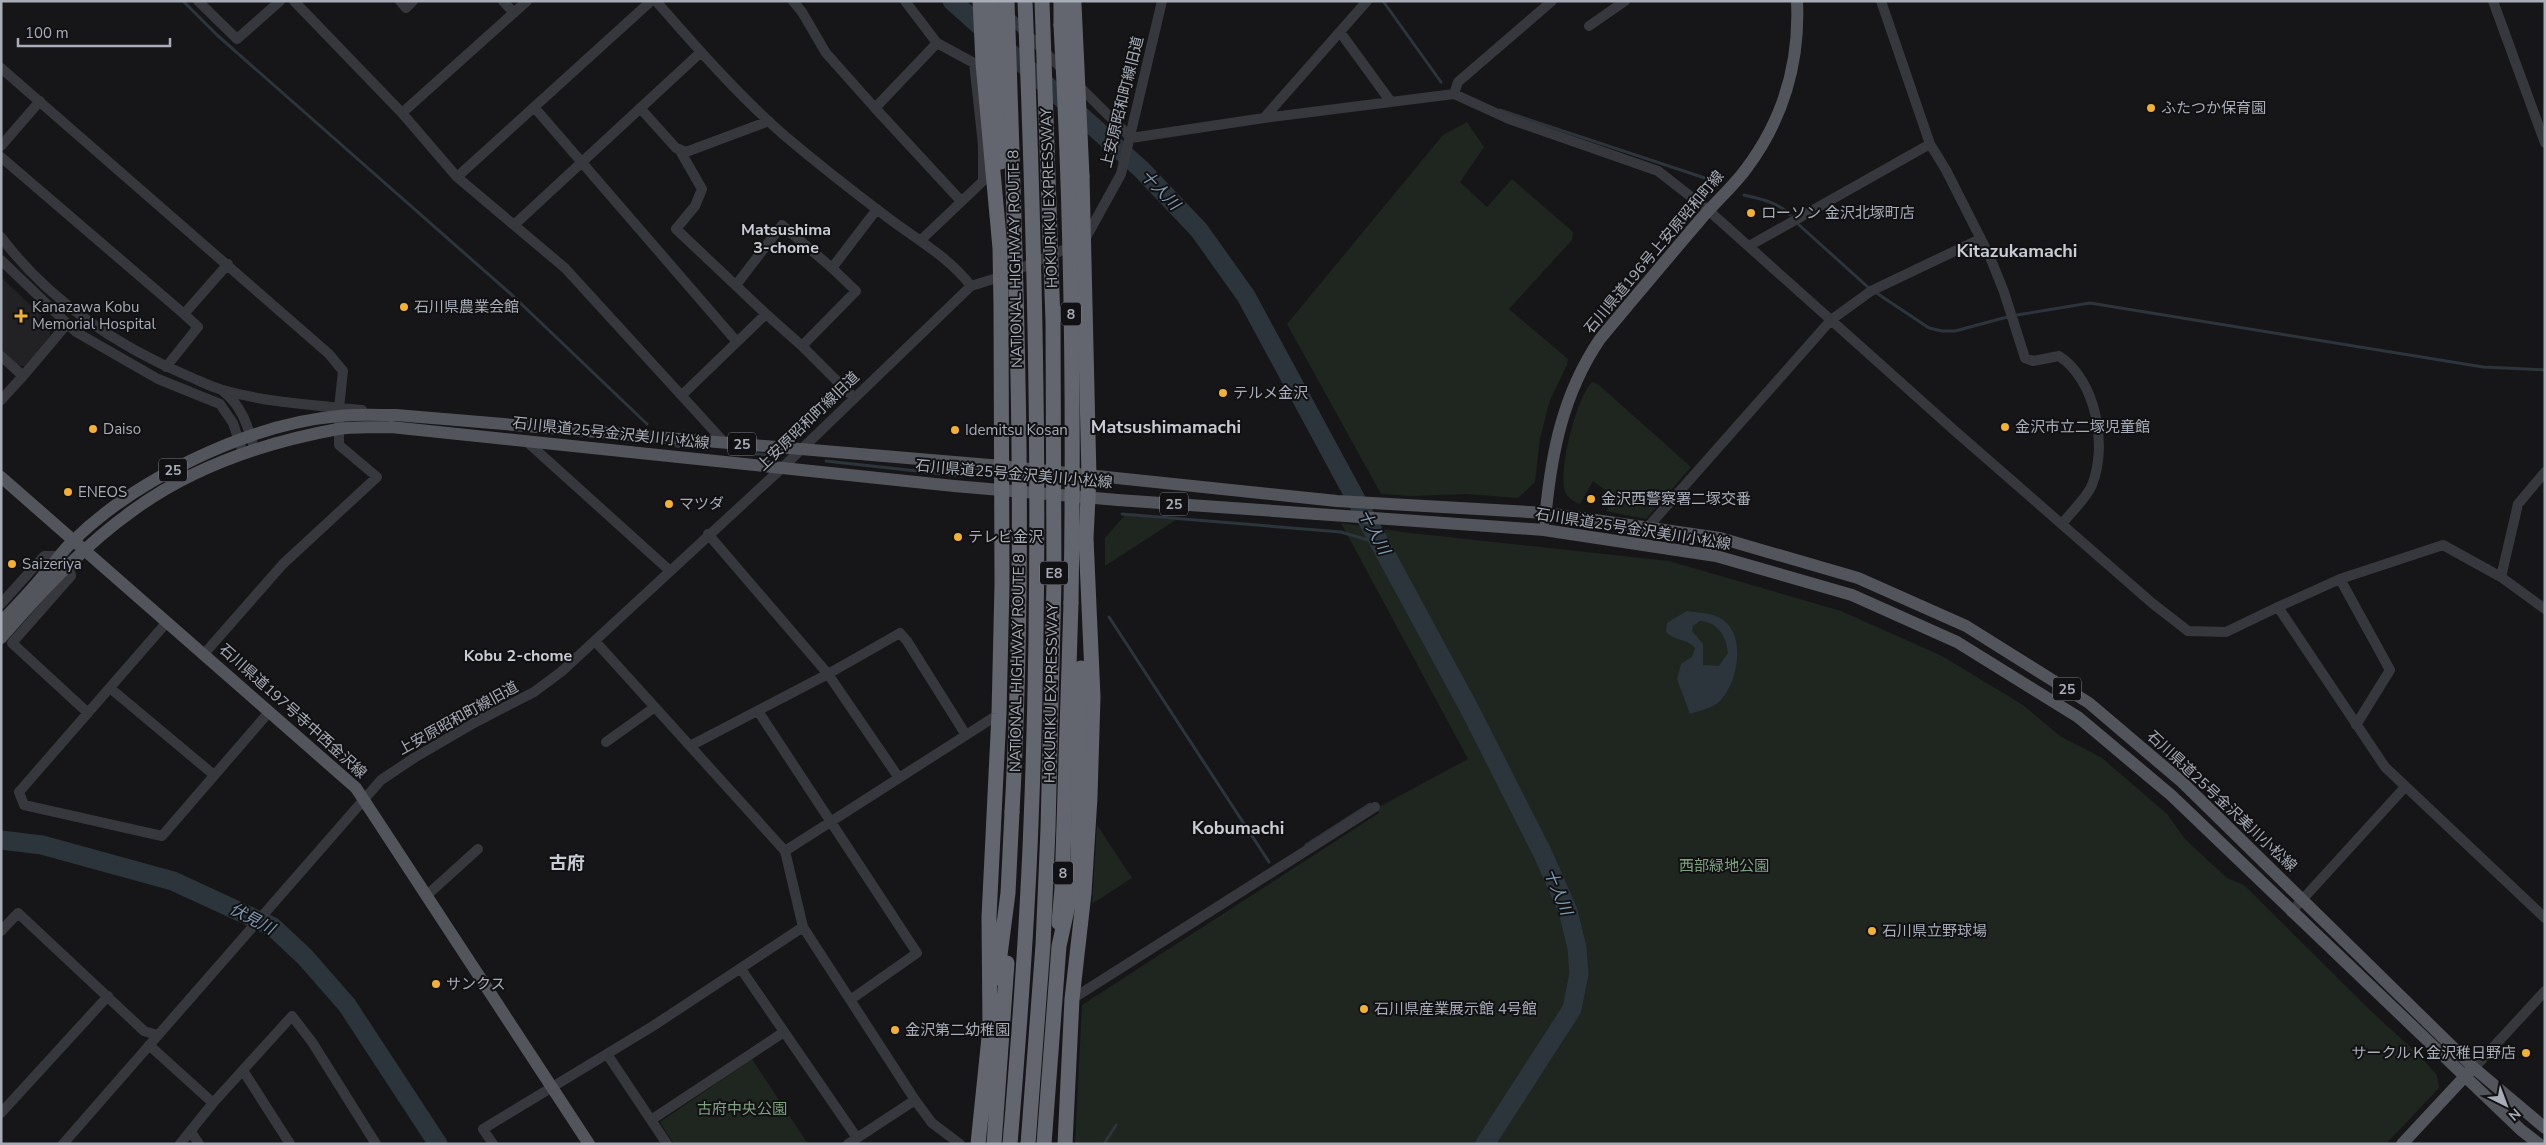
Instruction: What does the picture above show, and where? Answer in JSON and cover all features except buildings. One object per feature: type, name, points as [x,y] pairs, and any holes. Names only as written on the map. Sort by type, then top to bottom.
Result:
[{"type":"highway","name":"NATIONAL HIGHWAY ROUTE 8","points":[[978,1144],[990,1027],[1008,893],[1016,748],[1019,512],[1016,291],[1007,1]]},
{"type":"highway","name":"HOKURIKU EXPRESSWAY","points":[[1010,1144],[1025,948],[1036,584],[1036,323],[1025,1]]},
{"type":"highway","name":"HOKURIKU EXPRESSWAY","points":[[1028,1144],[1043,945],[1053,659],[1055,444],[1042,1]]},
{"type":"highway","points":[[987,2],[978,63],[1000,248]]},
{"type":"highway","points":[[987,2],[1001,165],[1002,466],[999,714],[989,917],[990,1027]]},
{"type":"highway","name":"8","points":[[1051,1144],[1054,954],[1062,888],[1071,602],[1073,442],[1067,135],[1061,25],[1070,2]]},
{"type":"highway","points":[[1065,1144],[1072,999],[1084,893],[1091,787],[1093,697],[1088,577],[1089,476],[1082,176],[1070,2]]},
{"type":"highway","points":[[1044,1144],[1059,946],[1078,860],[1081,668],[1088,577]]},
{"type":"highway","points":[[994,1144],[1008,951],[1008,893]]},
{"type":"main road","name":"石川県道196号上安原昭和町線","points":[[1544,530],[1553,453],[1566,404],[1585,361],[1600,339],[1708,210],[1745,170],[1778,117],[1795,63],[1798,1]]},
{"type":"main road","name":"石川県道25号金沢美川小松線","points":[[1,622],[73,540],[108,511],[145,485],[184,464],[245,439],[273,429],[339,412],[396,414],[1002,466],[1337,501],[1546,513],[1720,538],[1858,578],[1966,626],[2089,703],[2182,782],[2303,900],[2539,1144]]},
{"type":"main road","name":"石川県道25号金沢美川小松線","points":[[1,638],[84,551],[135,509],[185,480],[249,453],[340,429],[391,427],[954,486],[1088,498],[1544,530],[1716,556],[1852,595],[1957,642],[2078,717],[2170,796],[2291,912],[2469,1072],[2545,1128]]},
{"type":"main road","name":"石川県道197号寺中西金沢線","points":[[1,478],[356,788],[589,1144]]},
{"type":"main road","points":[[2402,1144],[2469,1072]]},
{"type":"street","points":[[198,1],[237,39],[280,1]]},
{"type":"street","points":[[294,1],[402,112],[457,177],[565,268],[724,442]]},
{"type":"street","points":[[400,1],[406,8],[413,1]]},
{"type":"street","points":[[503,1],[514,13]]},
{"type":"street","points":[[402,112],[527,1]]},
{"type":"street","points":[[457,177],[651,1]]},
{"type":"street","points":[[656,1],[701,52],[784,135],[878,210],[922,239],[958,269],[971,286]]},
{"type":"street","points":[[793,1],[826,53],[961,202]]},
{"type":"street","points":[[905,1],[937,43],[978,63],[983,180],[922,239]]},
{"type":"street","name":"上安原昭和町線旧道","points":[[63,1144],[280,893],[381,780],[414,758],[474,723],[534,692],[595,642],[669,570],[801,450],[971,286],[1000,277],[1084,242],[1121,174],[1162,1]]},
{"type":"street","points":[[1264,118],[1367,1]]},
{"type":"street","points":[[1589,26],[1625,1]]},
{"type":"street","points":[[1881,1],[1930,144],[1946,170],[2004,292],[2025,358],[2032,361],[2059,356],[2069,362],[2088,393],[2098,431],[2097,459],[2092,484],[2062,524]]},
{"type":"street","points":[[2493,1],[2545,143]]},
{"type":"street","points":[[987,2],[1131,138],[1264,118],[1454,94],[1508,120],[1658,171],[1708,210],[2152,603],[2188,631],[2226,632],[2340,579],[2443,545],[2501,577],[2545,610]]},
{"type":"street","points":[[1454,94],[1458,82],[1548,3]]},
{"type":"street","points":[[1340,32],[1390,102]]},
{"type":"street","points":[[875,108],[937,43]]},
{"type":"street","points":[[514,225],[701,52]]},
{"type":"street","points":[[1,68],[228,264],[329,354],[343,371],[339,412],[339,445],[377,477],[284,564],[204,654]]},
{"type":"street","points":[[1,146],[40,101]]},
{"type":"street","points":[[534,107],[737,342]]},
{"type":"street","points":[[640,108],[678,149],[702,189],[695,206],[676,228],[802,346],[854,398]]},
{"type":"street","points":[[678,149],[686,152],[769,121]]},
{"type":"street","points":[[1749,246],[1930,144]]},
{"type":"street","points":[[1,157],[198,328],[166,367]]},
{"type":"street","points":[[832,268],[878,210]]},
{"type":"street","points":[[736,285],[782,225],[832,268],[856,291],[802,346]]},
{"type":"street","points":[[1,237],[41,281],[83,317],[123,345],[166,367],[223,390],[339,412]]},
{"type":"street","points":[[1648,527],[1831,320],[1871,291],[1980,239]]},
{"type":"street","points":[[1,260],[67,324],[121,360],[158,379],[220,404],[245,439]]},
{"type":"street","points":[[184,314],[228,264]]},
{"type":"street","points":[[682,395],[766,314]]},
{"type":"street","points":[[1,400],[67,324]]},
{"type":"street","points":[[1,356],[23,376]]},
{"type":"street","points":[[223,390],[235,400],[242,411],[245,439],[249,453]]},
{"type":"street","points":[[525,440],[669,570]]},
{"type":"street","points":[[2501,577],[2518,504],[2545,472]]},
{"type":"street","points":[[708,534],[828,674],[899,778]]},
{"type":"street","points":[[1,604],[44,556],[60,556]]},
{"type":"street","points":[[70,566],[71,576],[12,643],[88,713]]},
{"type":"street","points":[[2340,579],[2390,670],[2356,724]]},
{"type":"street","points":[[2278,607],[2385,767],[2545,918]]},
{"type":"street","points":[[168,622],[19,792],[24,805],[162,836],[270,712]]},
{"type":"street","points":[[690,746],[828,674],[900,633],[907,641],[966,735]]},
{"type":"street","points":[[595,642],[785,851],[802,927],[932,1124],[960,1144]]},
{"type":"street","points":[[110,688],[214,775]]},
{"type":"street","points":[[606,742],[655,707]]},
{"type":"street","points":[[758,710],[917,953],[850,1000]]},
{"type":"street","points":[[785,851],[999,714]]},
{"type":"street","points":[[2291,912],[2405,787]]},
{"type":"street","points":[[1072,999],[1375,807]]},
{"type":"street","points":[[426,896],[478,849]]},
{"type":"street","points":[[1,931],[18,913],[144,1031],[157,1036]]},
{"type":"street","points":[[492,1144],[483,1129],[551,1086],[607,1054],[741,969],[802,927]]},
{"type":"street","points":[[741,969],[784,1032],[852,1141],[915,1100]]},
{"type":"street","points":[[2469,1072],[2545,991]]},
{"type":"street","points":[[1,1113],[108,996]]},
{"type":"street","points":[[180,1144],[213,1103],[244,1072],[292,1016],[312,1042],[376,1144]]},
{"type":"street","points":[[651,1120],[784,1032]]},
{"type":"street","points":[[149,1046],[213,1103]]},
{"type":"street","points":[[607,1054],[667,1144]]},
{"type":"street","points":[[244,1072],[290,1144]]},
{"type":"street","points":[[191,1132],[199,1144]]},
{"type":"shaded area","name":"Kanazawa Kobu Memorial Hospital","points":[[1,277],[50,324],[50,336],[25,366],[18,366],[1,350]]},
{"type":"shaded area","points":[[1687,611],[1706,613],[1718,617],[1727,624],[1734,634],[1737,645],[1737,658],[1732,683],[1719,702],[1709,708],[1690,714],[1677,679],[1681,664],[1692,657],[1695,648],[1669,635],[1666,632],[1667,623]],"holes":[[[1700,621],[1716,627],[1725,641],[1728,653],[1719,666],[1703,665],[1703,644],[1692,631],[1693,626]]]},
{"type":"green space","points":[[1467,122],[1484,147],[1460,182],[1487,207],[1512,179],[1573,232],[1572,240],[1509,309],[1568,359],[1567,365],[1550,400],[1540,438],[1535,482],[1518,498],[1467,494],[1412,496],[1381,494],[1287,324],[1443,135]]},
{"type":"green space","points":[[1592,382],[1599,385],[1691,467],[1646,519],[1606,511],[1616,498],[1593,481],[1580,504],[1574,502],[1566,494],[1563,478],[1570,433],[1580,402]]},
{"type":"green space","points":[[1125,515],[1176,520],[1105,566],[1105,538]]},
{"type":"green space","name":"西部緑地公園","points":[[1341,523],[1410,533],[1669,561],[1841,611],[1942,656],[2023,705],[2060,736],[2102,758],[2167,814],[2185,839],[2227,878],[2244,885],[2373,1013],[2417,1053],[2437,1075],[2439,1088],[2386,1144],[1075,1144],[1082,1005],[1379,813],[1377,808],[1468,759]]},
{"type":"green space","points":[[1097,825],[1132,878],[1092,904]]},
{"type":"green space","name":"古府中央公園","points":[[752,1059],[808,1144],[674,1144],[660,1122]]},
{"type":"waterway","points":[[183,1],[217,35],[513,296],[647,424]]},
{"type":"waterway","name":"十人川","points":[[952,1],[1141,169],[1199,230],[1246,296],[1470,710],[1543,854],[1568,911],[1577,948],[1579,974],[1572,1009],[1485,1144]]},
{"type":"waterway","points":[[1383,1],[1441,82]]},
{"type":"waterway","points":[[1500,110],[1717,182]]},
{"type":"waterway","points":[[1744,195],[1775,204],[1790,215]]},
{"type":"waterway","points":[[1798,224],[1870,289]]},
{"type":"waterway","points":[[1875,292],[1929,328],[1942,331],[1955,331],[2011,316],[2090,303],[2483,367],[2545,370]]},
{"type":"waterway","points":[[676,446],[707,449]]},
{"type":"waterway","points":[[738,452],[766,455]]},
{"type":"waterway","points":[[826,461],[962,476]]},
{"type":"waterway","points":[[1122,514],[1341,532],[1381,544]]},
{"type":"waterway","points":[[1109,617],[1269,862]]},
{"type":"waterway","points":[[1306,845],[1370,804]]},
{"type":"waterway","name":"伏見川","points":[[1,840],[42,845],[173,881],[273,927],[305,957],[347,1005],[438,1144]]},
{"type":"waterway","points":[[1104,1144],[1116,1125]]},
{"type":"place","name":"ふたつか保育園","points":[[2151,108]]},
{"type":"place","name":"ローソン 金沢北塚町店","points":[[1751,213]]},
{"type":"place","name":"石川県農業会館","points":[[404,307]]},
{"type":"place","name":"Kanazawa Kobu Memorial Hospital","points":[[21,316]]},
{"type":"place","name":"テルメ金沢","points":[[1223,393]]},
{"type":"place","name":"金沢市立二塚児童館","points":[[2005,427]]},
{"type":"place","name":"Daiso","points":[[93,429]]},
{"type":"place","name":"Idemitsu Kosan","points":[[955,430]]},
{"type":"place","name":"ENEOS","points":[[68,492]]},
{"type":"place","name":"金沢西警察署二塚交番","points":[[1591,499]]},
{"type":"place","name":"マツダ","points":[[669,504]]},
{"type":"place","name":"テレビ金沢","points":[[958,537]]},
{"type":"place","name":"Saizeriya","points":[[12,564]]},
{"type":"place","name":"石川県立野球場","points":[[1872,931]]},
{"type":"place","name":"サンクス","points":[[436,984]]},
{"type":"place","name":"石川県産業展示館 4号館","points":[[1364,1009]]},
{"type":"place","name":"金沢第二幼稚園","points":[[895,1030]]},
{"type":"place","name":"サークルＫ金沢稚日野店","points":[[2526,1053]]},
{"type":"district","name":"Matsushima 3-chome","points":[[786,239]]},
{"type":"district","name":"Kitazukamachi","points":[[2017,251]]},
{"type":"district","name":"Matsushimamachi","points":[[1166,427]]},
{"type":"district","name":"Kobu 2-chome","points":[[518,656]]},
{"type":"district","name":"Kobumachi","points":[[1238,828]]},
{"type":"district","name":"古府","points":[[567,863]]}]
